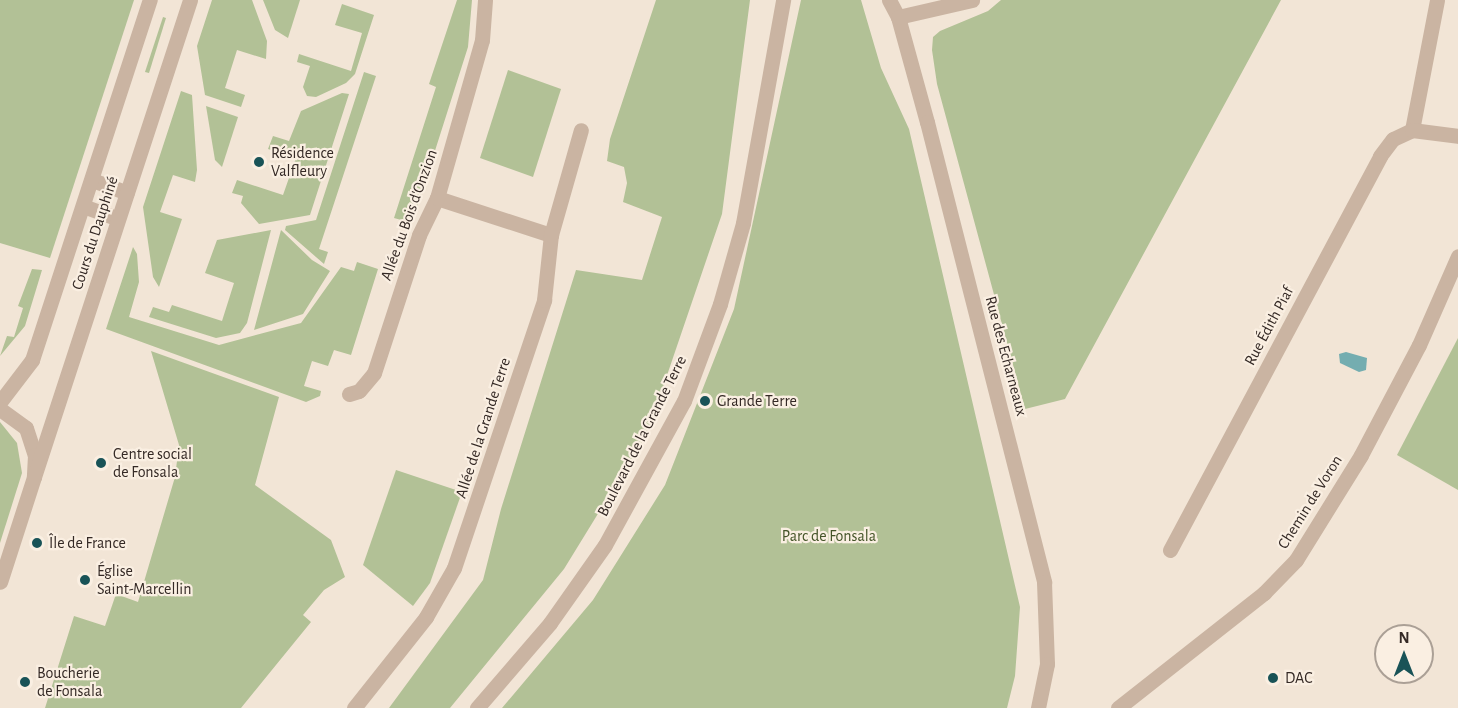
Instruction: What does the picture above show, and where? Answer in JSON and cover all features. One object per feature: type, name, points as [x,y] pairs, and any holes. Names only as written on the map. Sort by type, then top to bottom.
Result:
[{"type":"street","name":"Cours du Dauphiné","points":[[0,402],[33,360],[150,0]]},
{"type":"street","name":"Cours du Dauphiné","points":[[0,582],[190,0]]},
{"type":"street","name":"Allée du Bois d'Onzion","points":[[349,394],[359,391],[374,373],[419,235],[437,198],[482,40],[485,0]]},
{"type":"street","name":"Boulevard de la Grande Terre","points":[[477,708],[550,623],[605,545],[684,400],[720,304],[743,223],[783,0]]},
{"type":"street","name":"Rue des Echarneaux","points":[[889,0],[898,17],[1044,582],[1047,664],[1038,708]]},
{"type":"street","name":"Rue des Echarneaux","points":[[898,17],[899,0]]},
{"type":"street","points":[[898,17],[972,0]]},
{"type":"street","points":[[1437,0],[1412,130],[1458,136]]},
{"type":"street","name":"Allée de la Grande Terre","points":[[354,708],[426,616],[454,568],[544,300],[551,236],[582,130]]},
{"type":"street","name":"Rue Édith Piaf","points":[[1170,550],[1380,156],[1393,139],[1412,130]]},
{"type":"street","points":[[92,180],[127,193]]},
{"type":"street","points":[[437,198],[551,236]]},
{"type":"street","points":[[83,206],[118,219]]},
{"type":"street","name":"Chemin de Voron","points":[[1118,708],[1264,593],[1296,560],[1361,455],[1419,345],[1458,256]]},
{"type":"street","points":[[0,409],[12,415],[29,434],[35,455],[34,477]]},
{"type":"green space","points":[[0,0],[134,0],[50,258],[0,243]]},
{"type":"green space","points":[[212,0],[252,0],[267,41],[266,59],[237,50],[225,88],[245,95],[241,107],[205,95],[197,46]]},
{"type":"green space","points":[[263,0],[300,0],[288,38],[275,30]]},
{"type":"green space","points":[[457,0],[472,0],[468,47],[412,223],[394,218],[436,87],[429,84]]},
{"type":"green space","points":[[656,0],[750,0],[722,214],[647,434],[564,569],[450,708],[389,708],[483,580],[501,509],[576,270],[642,280],[662,217],[623,202],[627,183],[624,167],[607,161],[610,139]]},
{"type":"green space","name":"Parc de Fonsala","points":[[801,0],[861,0],[881,68],[909,129],[1020,607],[1015,676],[1007,708],[502,708],[593,600],[665,485],[734,309]]},
{"type":"green space","points":[[1001,0],[1281,0],[1065,399],[1025,409],[937,84],[932,50],[933,37],[940,31],[988,11]]},
{"type":"green space","points":[[342,4],[374,15],[355,74],[346,83],[316,97],[307,96],[303,87],[310,66],[297,62],[299,54],[351,71],[362,33],[335,25]]},
{"type":"green space","points":[[163,17],[166,18],[149,73],[145,72]]},
{"type":"green space","points":[[508,70],[561,89],[533,177],[480,158]]},
{"type":"green space","points":[[364,72],[376,76],[319,249],[328,252],[324,264],[285,230],[286,226],[316,220]]},
{"type":"green space","points":[[181,91],[192,95],[197,170],[195,182],[173,175],[160,212],[182,219],[159,287],[153,277],[143,207]]},
{"type":"green space","points":[[342,93],[349,94],[310,215],[259,224],[241,203],[243,196],[232,193],[237,180],[283,195],[296,158],[268,149],[273,136],[289,141],[301,111]]},
{"type":"green space","points":[[206,106],[238,117],[222,167],[215,160]]},
{"type":"green space","points":[[271,230],[247,323],[240,333],[216,338],[149,317],[153,307],[169,312],[172,305],[222,321],[234,283],[205,273],[217,240]]},
{"type":"green space","points":[[281,230],[312,260],[330,271],[303,314],[254,330]]},
{"type":"green space","points":[[133,247],[137,254],[139,282],[129,317],[219,345],[301,323],[341,267],[354,271],[357,262],[378,269],[351,355],[334,350],[328,366],[312,361],[304,386],[321,391],[320,396],[306,402],[106,329]]},
{"type":"green space","points":[[32,269],[42,270],[25,326],[0,356],[7,336],[14,337],[23,308],[18,306]]},
{"type":"green space","points":[[1458,338],[1458,490],[1397,455]]},
{"type":"green space","points":[[151,351],[279,397],[255,485],[331,540],[345,577],[324,590],[303,615],[311,622],[241,708],[45,708],[74,616],[105,626],[116,594],[138,602],[175,477],[179,445]]},
{"type":"green space","points":[[0,422],[17,443],[22,473],[0,543]]},
{"type":"green space","points":[[396,470],[462,492],[430,583],[413,606],[363,565]]},
{"type":"water","points":[[1346,352],[1367,358],[1366,370],[1359,372],[1340,363],[1339,354]]},
{"type":"place","name":"Résidence Valfleury","points":[[259,162]]},
{"type":"place","name":"Grande Terre","points":[[705,401]]},
{"type":"place","name":"Centre social de Fonsala","points":[[101,463]]},
{"type":"place","name":"Île de France","points":[[37,543]]},
{"type":"place","name":"Église Saint-Marcellin","points":[[85,580]]},
{"type":"place","name":"DAC","points":[[1273,678]]},
{"type":"place","name":"Boucherie de Fonsala","points":[[25,682]]}]
